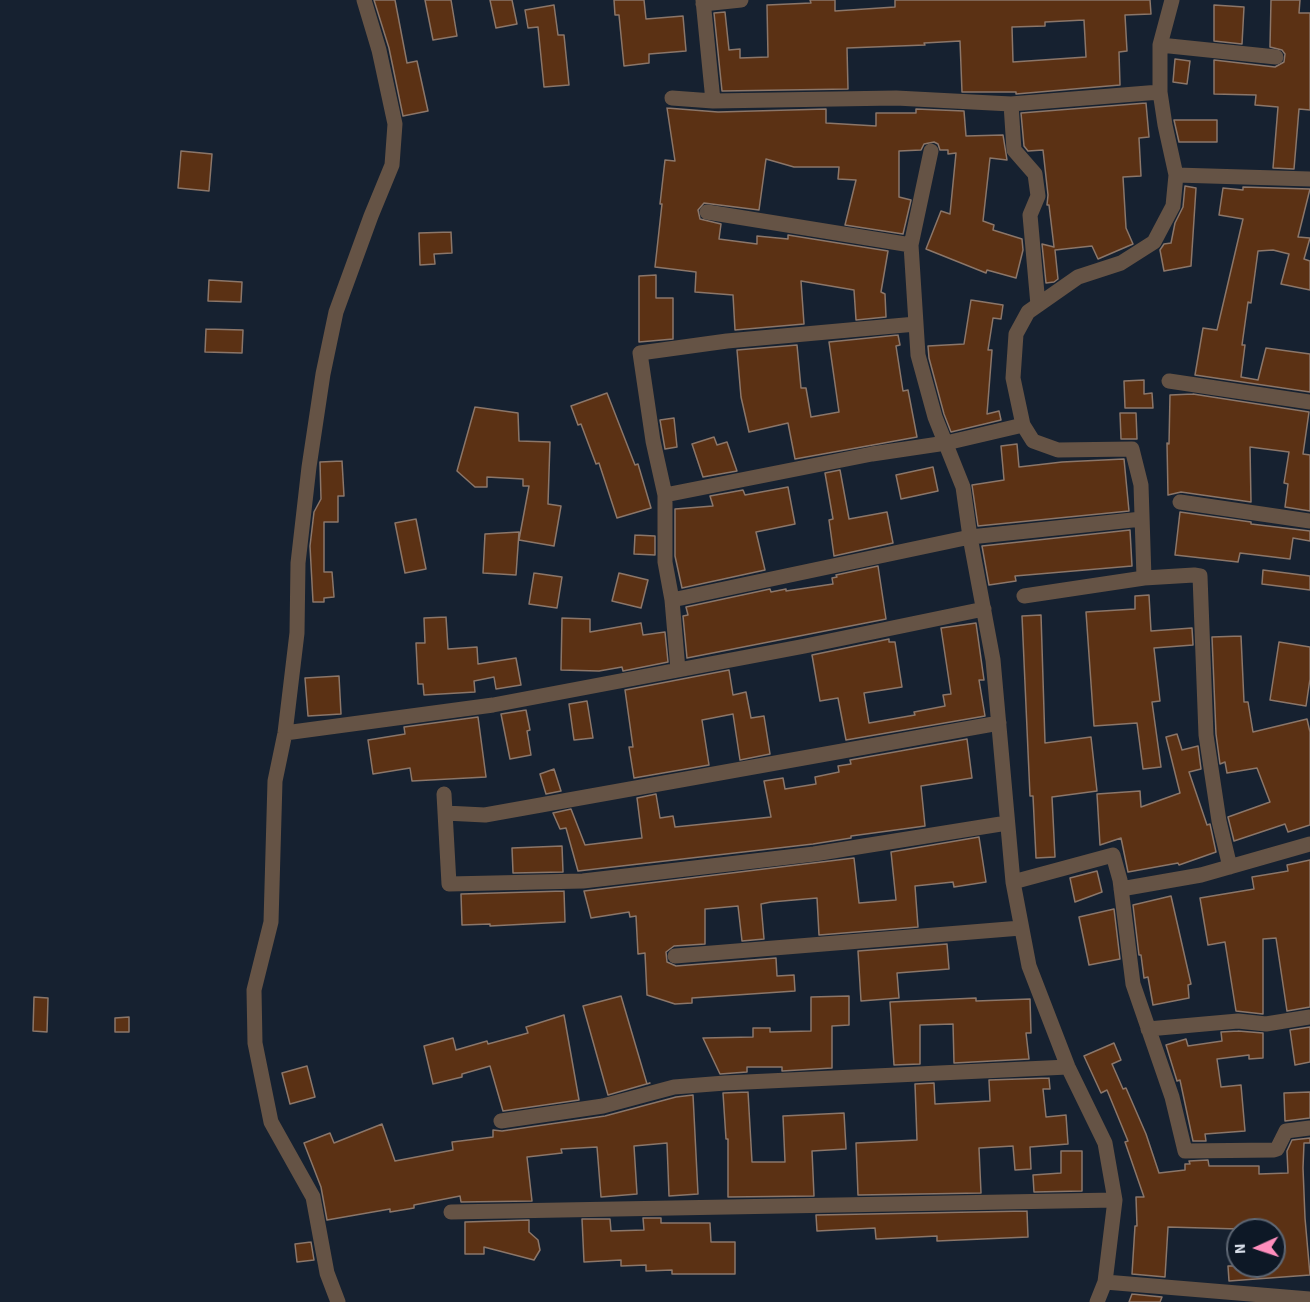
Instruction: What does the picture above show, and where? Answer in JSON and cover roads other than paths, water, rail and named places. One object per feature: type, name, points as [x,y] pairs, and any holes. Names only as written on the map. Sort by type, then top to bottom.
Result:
[{"type":"street","points":[[338,1302],[327,1273],[313,1197],[272,1122],[255,1043],[254,990],[270,922],[275,781],[285,733],[297,633],[298,563],[323,374],[336,312],[370,216],[392,165],[395,124],[379,50],[364,0]]},
{"type":"street","points":[[713,101],[703,2],[741,0]]},
{"type":"street","points":[[1144,578],[1141,484],[1132,449],[1058,450],[1034,441],[1023,425],[1013,378],[1016,334],[1028,312],[1078,277],[1121,262],[1154,242],[1173,206],[1176,175],[1160,92],[1160,45],[1172,0]]},
{"type":"street","points":[[1160,45],[1276,57]]},
{"type":"street","points":[[672,98],[713,101],[896,98],[1011,104],[1160,92]]},
{"type":"street","points":[[1011,104],[1014,150],[1035,174],[1038,196],[1030,215],[1038,305]]},
{"type":"street","points":[[931,151],[911,245],[918,355],[934,417],[963,487],[993,660],[1013,882],[1029,966],[1068,1067],[1105,1143],[1115,1200],[1105,1281],[1097,1302]]},
{"type":"street","points":[[1176,175],[1310,179]]},
{"type":"street","points":[[707,212],[911,245]]},
{"type":"street","points":[[678,670],[672,600],[665,562],[665,495],[652,441],[640,353],[727,341],[916,324]]},
{"type":"street","points":[[1169,381],[1310,402]]},
{"type":"street","points":[[665,495],[872,454],[946,443],[1023,425]]},
{"type":"street","points":[[1180,502],[1310,521]]},
{"type":"street","points":[[672,600],[970,537],[1142,519]]},
{"type":"street","points":[[1024,596],[1144,578],[1194,574],[1200,576],[1206,735],[1219,821],[1230,867]]},
{"type":"street","points":[[285,733],[493,705],[984,609]]},
{"type":"street","points":[[445,813],[485,815],[999,723]]},
{"type":"street","points":[[444,794],[449,884],[584,881],[814,854],[1007,823]]},
{"type":"street","points":[[1121,889],[1201,875],[1310,844]]},
{"type":"street","points":[[1013,882],[1113,855],[1121,889],[1133,984],[1172,1097],[1185,1151],[1276,1149],[1287,1131],[1310,1128]]},
{"type":"street","points":[[675,956],[1021,928]]},
{"type":"street","points":[[1148,1029],[1238,1021],[1266,1024],[1310,1017]]},
{"type":"street","points":[[501,1121],[603,1106],[674,1087],[1068,1067]]},
{"type":"street","points":[[451,1212],[1115,1200]]},
{"type":"street","points":[[1105,1281],[1310,1299]]}]
